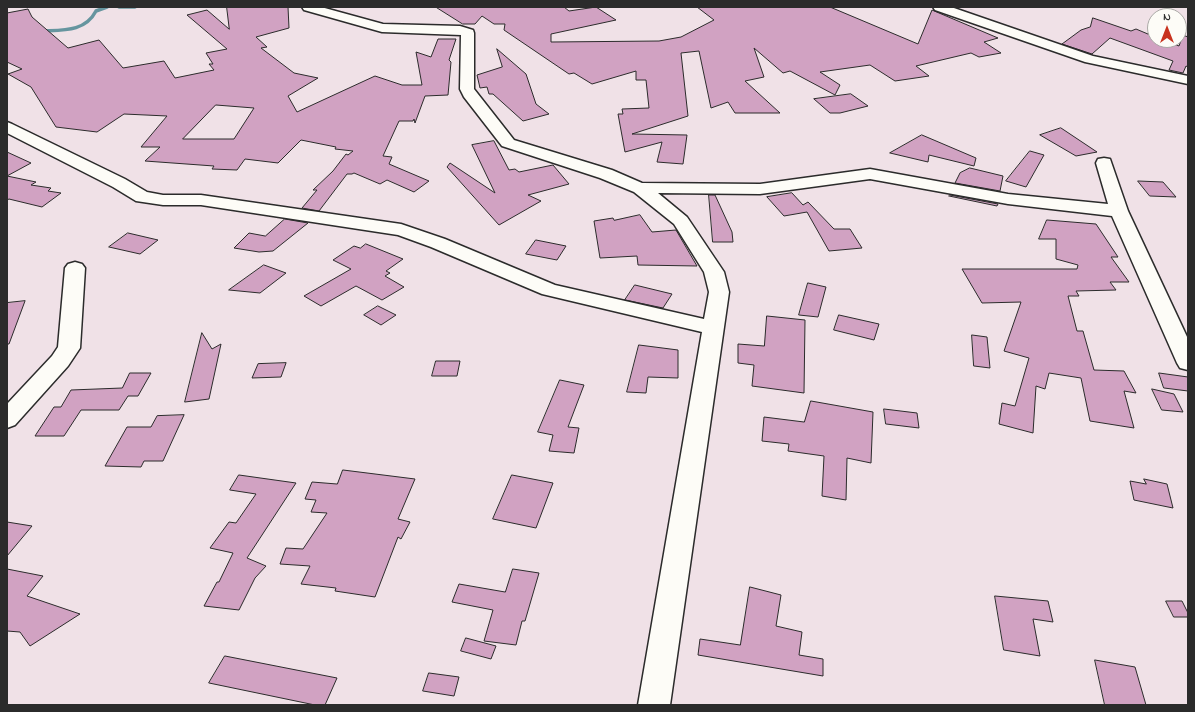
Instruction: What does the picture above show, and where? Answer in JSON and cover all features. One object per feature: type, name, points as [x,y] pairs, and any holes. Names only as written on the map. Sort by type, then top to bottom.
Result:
[{"type":"street","points":[[308,7],[382,28],[460,30],[468,33],[467,82],[469,94],[508,143],[606,174],[640,188],[677,217],[714,272],[720,292],[654,705]]},
{"type":"street","points":[[939,7],[1090,59],[1188,80]]},
{"type":"street","points":[[7,127],[119,183],[142,197],[163,200],[201,200],[401,230],[438,243],[549,290],[714,328]]},
{"type":"street","points":[[1104,163],[1119,211],[1188,363]]},
{"type":"street","points":[[640,188],[760,189],[870,174],[1008,200],[1119,211]]},
{"type":"street","points":[[7,419],[60,361],[69,348],[75,268]]},
{"type":"building","points":[[227,7],[288,7],[289,28],[256,37],[267,47],[261,48],[294,73],[318,78],[288,96],[297,112],[375,76],[402,85],[422,85],[416,52],[431,57],[438,39],[456,39],[449,60],[451,62],[448,95],[425,96],[415,123],[414,119],[413,121],[399,121],[383,156],[392,157],[389,164],[429,181],[414,192],[387,180],[380,184],[354,173],[347,174],[319,211],[302,208],[317,190],[313,190],[333,171],[346,154],[348,155],[353,151],[335,149],[336,147],[301,140],[278,163],[245,159],[237,170],[212,169],[214,166],[145,161],[160,147],[141,147],[167,116],[124,114],[97,132],[56,127],[31,87],[8,74],[22,69],[7,62],[7,13],[28,9],[32,17],[68,48],[99,40],[123,68],[164,61],[175,78],[214,70],[209,64],[213,64],[206,53],[227,49],[187,15],[207,10],[229,29]],"holes":[[[216,105],[254,108],[234,139],[183,139]]]},
{"type":"building","points":[[436,7],[564,7],[569,11],[596,7],[616,20],[551,34],[551,42],[659,41],[681,37],[714,20],[697,7],[830,7],[918,44],[932,10],[998,38],[984,42],[1001,53],[979,57],[971,53],[916,66],[929,76],[895,81],[870,65],[820,72],[840,85],[835,95],[790,71],[783,73],[754,48],[764,77],[745,81],[780,113],[735,113],[728,102],[711,108],[699,51],[681,53],[688,116],[632,134],[687,135],[683,164],[657,162],[662,142],[625,152],[618,114],[623,114],[622,109],[649,108],[646,80],[636,80],[636,71],[592,84],[574,73],[569,74],[504,30],[505,24],[494,24],[482,16],[475,24],[463,24]]},
{"type":"building","points":[[1093,18],[1131,31],[1136,29],[1147,34],[1147,48],[1187,48],[1188,37],[1188,67],[1186,66],[1183,73],[1169,70],[1173,61],[1110,38],[1092,54],[1062,44],[1081,30],[1090,27]]},
{"type":"building","points":[[497,49],[526,74],[536,104],[549,114],[523,121],[493,94],[489,94],[487,87],[480,88],[477,75],[502,67]]},
{"type":"building","points":[[851,94],[868,106],[840,113],[830,113],[814,99]]},
{"type":"building","points":[[1061,128],[1097,152],[1076,156],[1040,135]]},
{"type":"building","points":[[922,135],[976,158],[974,166],[929,155],[928,162],[890,153]]},
{"type":"building","points":[[494,141],[509,170],[515,169],[519,172],[553,165],[569,184],[528,195],[541,201],[499,225],[447,167],[450,163],[495,193],[472,145]]},
{"type":"building","points":[[1030,151],[1044,155],[1026,187],[1006,181]]},
{"type":"building","points":[[7,152],[31,163],[7,176]]},
{"type":"building","points":[[970,168],[1003,176],[1000,191],[955,183],[960,173]]},
{"type":"building","points":[[7,176],[36,182],[31,185],[51,188],[48,191],[61,193],[42,207],[9,199],[7,200]]},
{"type":"building","points":[[1138,181],[1163,182],[1176,197],[1150,196]]},
{"type":"building","points":[[792,193],[803,205],[808,202],[834,229],[850,229],[862,248],[829,251],[807,212],[784,216],[767,197]]},
{"type":"building","points":[[709,195],[715,195],[732,232],[733,242],[713,242]]},
{"type":"building","points":[[949,196],[998,204],[997,206]]},
{"type":"building","points":[[640,215],[652,232],[676,230],[697,266],[638,265],[637,256],[600,258],[594,221],[613,218],[614,220]]},
{"type":"building","points":[[285,219],[308,223],[273,251],[259,252],[234,248],[249,233],[265,236]]},
{"type":"building","points":[[1047,220],[1096,224],[1118,257],[1111,257],[1129,282],[1110,282],[1116,290],[1076,291],[1079,296],[1068,296],[1077,331],[1083,331],[1094,370],[1124,371],[1136,393],[1124,391],[1134,428],[1090,421],[1081,378],[1049,373],[1045,389],[1036,386],[1033,433],[999,424],[1002,403],[1015,406],[1029,358],[1004,351],[1021,302],[982,303],[962,269],[1077,269],[1078,265],[1056,259],[1056,239],[1039,239]]},
{"type":"building","points":[[128,233],[158,240],[140,254],[109,247]]},
{"type":"building","points":[[536,240],[566,246],[557,260],[526,254]]},
{"type":"building","points":[[366,244],[403,259],[386,271],[390,273],[385,276],[404,287],[382,300],[356,286],[321,306],[304,296],[351,269],[333,260],[354,246],[360,248]]},
{"type":"building","points":[[264,265],[286,273],[260,293],[229,290]]},
{"type":"building","points":[[808,283],[826,287],[818,317],[799,315]]},
{"type":"building","points":[[635,285],[672,294],[663,308],[625,300]]},
{"type":"building","points":[[25,301],[9,344],[7,344],[7,303]]},
{"type":"building","points":[[378,306],[396,315],[381,325],[364,315]]},
{"type":"building","points":[[839,315],[879,324],[874,340],[834,330]]},
{"type":"building","points":[[767,316],[805,320],[804,393],[752,386],[754,365],[738,363],[738,344],[764,346]]},
{"type":"building","points":[[202,333],[212,349],[221,344],[209,399],[185,402]]},
{"type":"building","points":[[972,335],[987,337],[990,368],[974,366]]},
{"type":"building","points":[[639,345],[678,350],[678,378],[648,377],[646,393],[627,392]]},
{"type":"building","points":[[436,361],[460,361],[457,376],[432,376]]},
{"type":"building","points":[[286,363],[281,377],[252,378],[258,364]]},
{"type":"building","points":[[130,373],[151,373],[138,396],[128,396],[119,410],[81,410],[64,436],[35,436],[54,407],[61,407],[71,390],[122,388]]},
{"type":"building","points":[[1159,373],[1188,377],[1188,391],[1164,388]]},
{"type":"building","points":[[560,380],[584,385],[568,427],[579,428],[574,453],[549,451],[553,435],[538,432]]},
{"type":"building","points":[[1152,389],[1174,394],[1183,412],[1162,410]]},
{"type":"building","points":[[811,401],[873,412],[871,463],[847,458],[846,500],[822,496],[824,456],[788,451],[789,444],[762,441],[764,417],[804,422]]},
{"type":"building","points":[[884,409],[917,413],[919,428],[886,424]]},
{"type":"building","points":[[184,415],[163,461],[144,461],[141,467],[105,466],[127,427],[151,427],[157,416]]},
{"type":"building","points":[[343,470],[415,479],[398,519],[410,522],[401,539],[398,537],[375,597],[335,591],[336,588],[301,584],[310,566],[280,564],[286,548],[303,549],[327,513],[311,512],[316,500],[305,499],[312,482],[337,484]]},
{"type":"building","points":[[239,475],[296,483],[247,558],[266,566],[255,578],[239,610],[204,606],[217,582],[219,582],[233,553],[210,548],[229,522],[236,523],[256,494],[230,490]]},
{"type":"building","points":[[512,475],[553,483],[536,528],[493,519]]},
{"type":"building","points":[[1144,479],[1167,484],[1173,508],[1134,500],[1130,481],[1146,484]]},
{"type":"building","points":[[7,522],[32,526],[7,556]]},
{"type":"building","points":[[7,569],[43,576],[27,596],[80,614],[30,646],[20,632],[7,631]]},
{"type":"building","points":[[513,569],[539,573],[525,621],[522,621],[516,645],[484,641],[493,610],[452,602],[459,584],[505,592]]},
{"type":"building","points":[[750,587],[781,595],[776,626],[802,632],[799,655],[823,659],[823,676],[698,655],[700,639],[740,645]]},
{"type":"building","points":[[995,596],[1048,601],[1053,622],[1033,619],[1040,656],[1004,650]]},
{"type":"building","points":[[1166,601],[1182,601],[1188,613],[1188,617],[1174,617]]},
{"type":"building","points":[[466,638],[496,646],[491,659],[461,651]]},
{"type":"building","points":[[225,656],[337,678],[325,705],[315,705],[209,683]]},
{"type":"building","points":[[1095,660],[1135,667],[1146,705],[1105,705]]},
{"type":"building","points":[[429,673],[459,677],[454,696],[423,691]]},
{"type":"waterway","points":[[42,31],[65,30],[80,26],[86,23],[96,11],[107,7]]},
{"type":"waterway","points":[[119,7],[135,7]]}]
